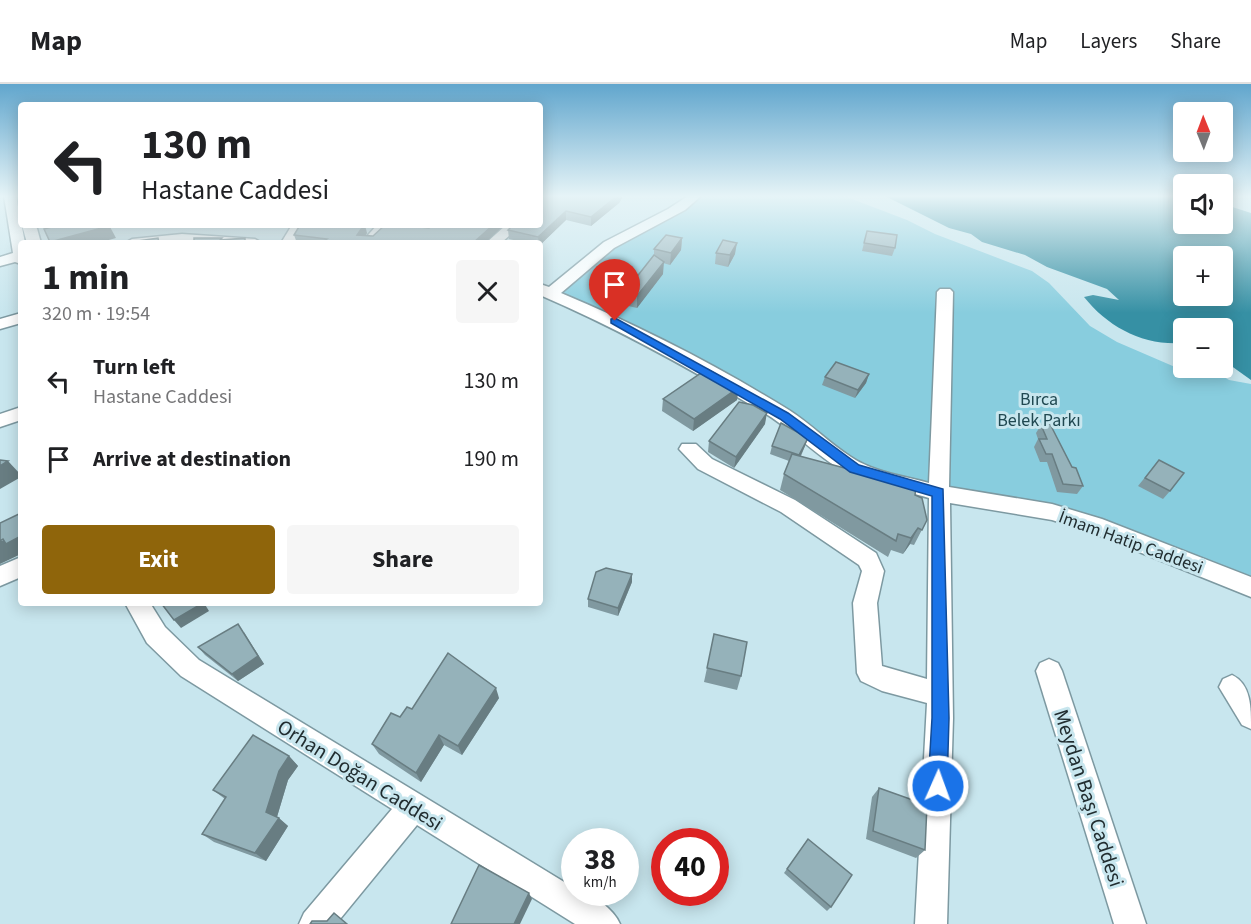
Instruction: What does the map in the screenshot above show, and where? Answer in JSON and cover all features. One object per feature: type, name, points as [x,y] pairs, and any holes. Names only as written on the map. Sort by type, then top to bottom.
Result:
[{"type":"street","points":[[546,291],[624,235]]},
{"type":"street","points":[[0,262],[18,256]]},
{"type":"street","name":"İmam Hatip Caddesi","points":[[546,291],[615,321],[690,361],[784,416],[855,468],[939,493],[1011,504],[1084,522],[1251,587]]},
{"type":"street","points":[[932,924],[940,694],[939,493],[945,292]]},
{"type":"street","points":[[0,324],[18,319]]},
{"type":"street","points":[[0,422],[18,414]]},
{"type":"street","points":[[689,449],[705,464],[788,506],[868,559],[873,571],[865,603],[870,673],[882,679],[940,694]]},
{"type":"street","points":[[0,577],[18,568]]},
{"type":"street","name":"Orhan Doğan Caddesi","points":[[139,606],[156,635],[190,668],[604,924]]},
{"type":"street","name":"Meydan Başı Caddesi","points":[[1049,671],[1079,771],[1130,924]]},
{"type":"street","points":[[1233,686],[1251,716]]},
{"type":"street","points":[[315,924],[413,807]]},
{"type":"green space","name":"Bırca Belek Parkı","points":[[628,235],[938,235],[1032,271],[1049,283],[1090,326],[1117,342],[1173,366],[1173,378],[1226,378],[1251,384],[1251,587],[1094,525],[883,479],[784,416],[553,292],[592,256]]},
{"type":"shaded area","points":[[973,235],[1251,235],[1251,380],[1233,367],[1233,318],[1173,318],[1173,343],[1140,338],[1115,326],[1084,297],[1093,295],[1119,300],[1107,289],[1047,267],[1025,255],[982,242]]},
{"type":"building","points":[[47,235],[75,235],[57,240],[49,240]]},
{"type":"building","points":[[296,235],[482,235],[476,240],[326,240],[327,239]]},
{"type":"building","points":[[666,235],[682,238],[671,253],[654,249]]},
{"type":"building","points":[[866,235],[897,235],[895,248],[864,243]]},
{"type":"building","points":[[194,238],[222,238],[220,240],[194,240]]},
{"type":"building","points":[[245,238],[245,240],[220,240]]},
{"type":"building","points":[[723,240],[737,243],[730,255],[716,253]]},
{"type":"building","points":[[654,255],[664,262],[637,296],[624,293]]},
{"type":"building","points":[[836,362],[869,374],[858,390],[825,377]]},
{"type":"building","points":[[707,369],[739,387],[694,419],[663,399]]},
{"type":"building","points":[[739,402],[753,405],[767,413],[736,457],[709,441]]},
{"type":"building","points":[[1049,422],[1072,467],[1076,468],[1083,486],[1063,484],[1052,454],[1046,454],[1039,439],[1047,439],[1041,425]]},
{"type":"building","points":[[781,423],[808,438],[799,455],[772,446]]},
{"type":"building","points":[[792,454],[916,487],[915,495],[922,498],[927,520],[922,530],[918,528],[911,538],[898,534],[896,541],[784,474]]},
{"type":"building","points":[[0,460],[8,461],[0,466]]},
{"type":"building","points":[[1159,460],[1184,473],[1170,491],[1145,478]]},
{"type":"building","points":[[18,514],[18,538],[6,544],[3,539],[0,541],[0,523]]},
{"type":"building","points":[[606,568],[632,574],[618,608],[588,599],[596,572]]},
{"type":"building","points":[[163,606],[198,606],[174,620]]},
{"type":"building","points":[[238,624],[258,656],[232,674],[198,647]]},
{"type":"building","points":[[714,634],[747,642],[741,676],[707,668]]},
{"type":"building","points":[[448,653],[496,688],[458,746],[439,735],[416,773],[372,744],[391,713],[400,717],[407,707],[412,709]]},
{"type":"building","points":[[253,735],[289,756],[279,771],[266,812],[279,818],[255,853],[202,834],[226,797],[213,790]]},
{"type":"building","points":[[879,788],[927,805],[925,850],[873,831]]},
{"type":"building","points":[[808,839],[852,875],[831,907],[787,869]]},
{"type":"building","points":[[479,865],[529,893],[514,924],[451,924]]},
{"type":"building","points":[[334,913],[347,924],[310,924],[312,921],[327,921]]},
{"type":"route","points":[[615,321],[690,361],[784,416],[845,463],[864,472],[939,493],[938,786]]}]
